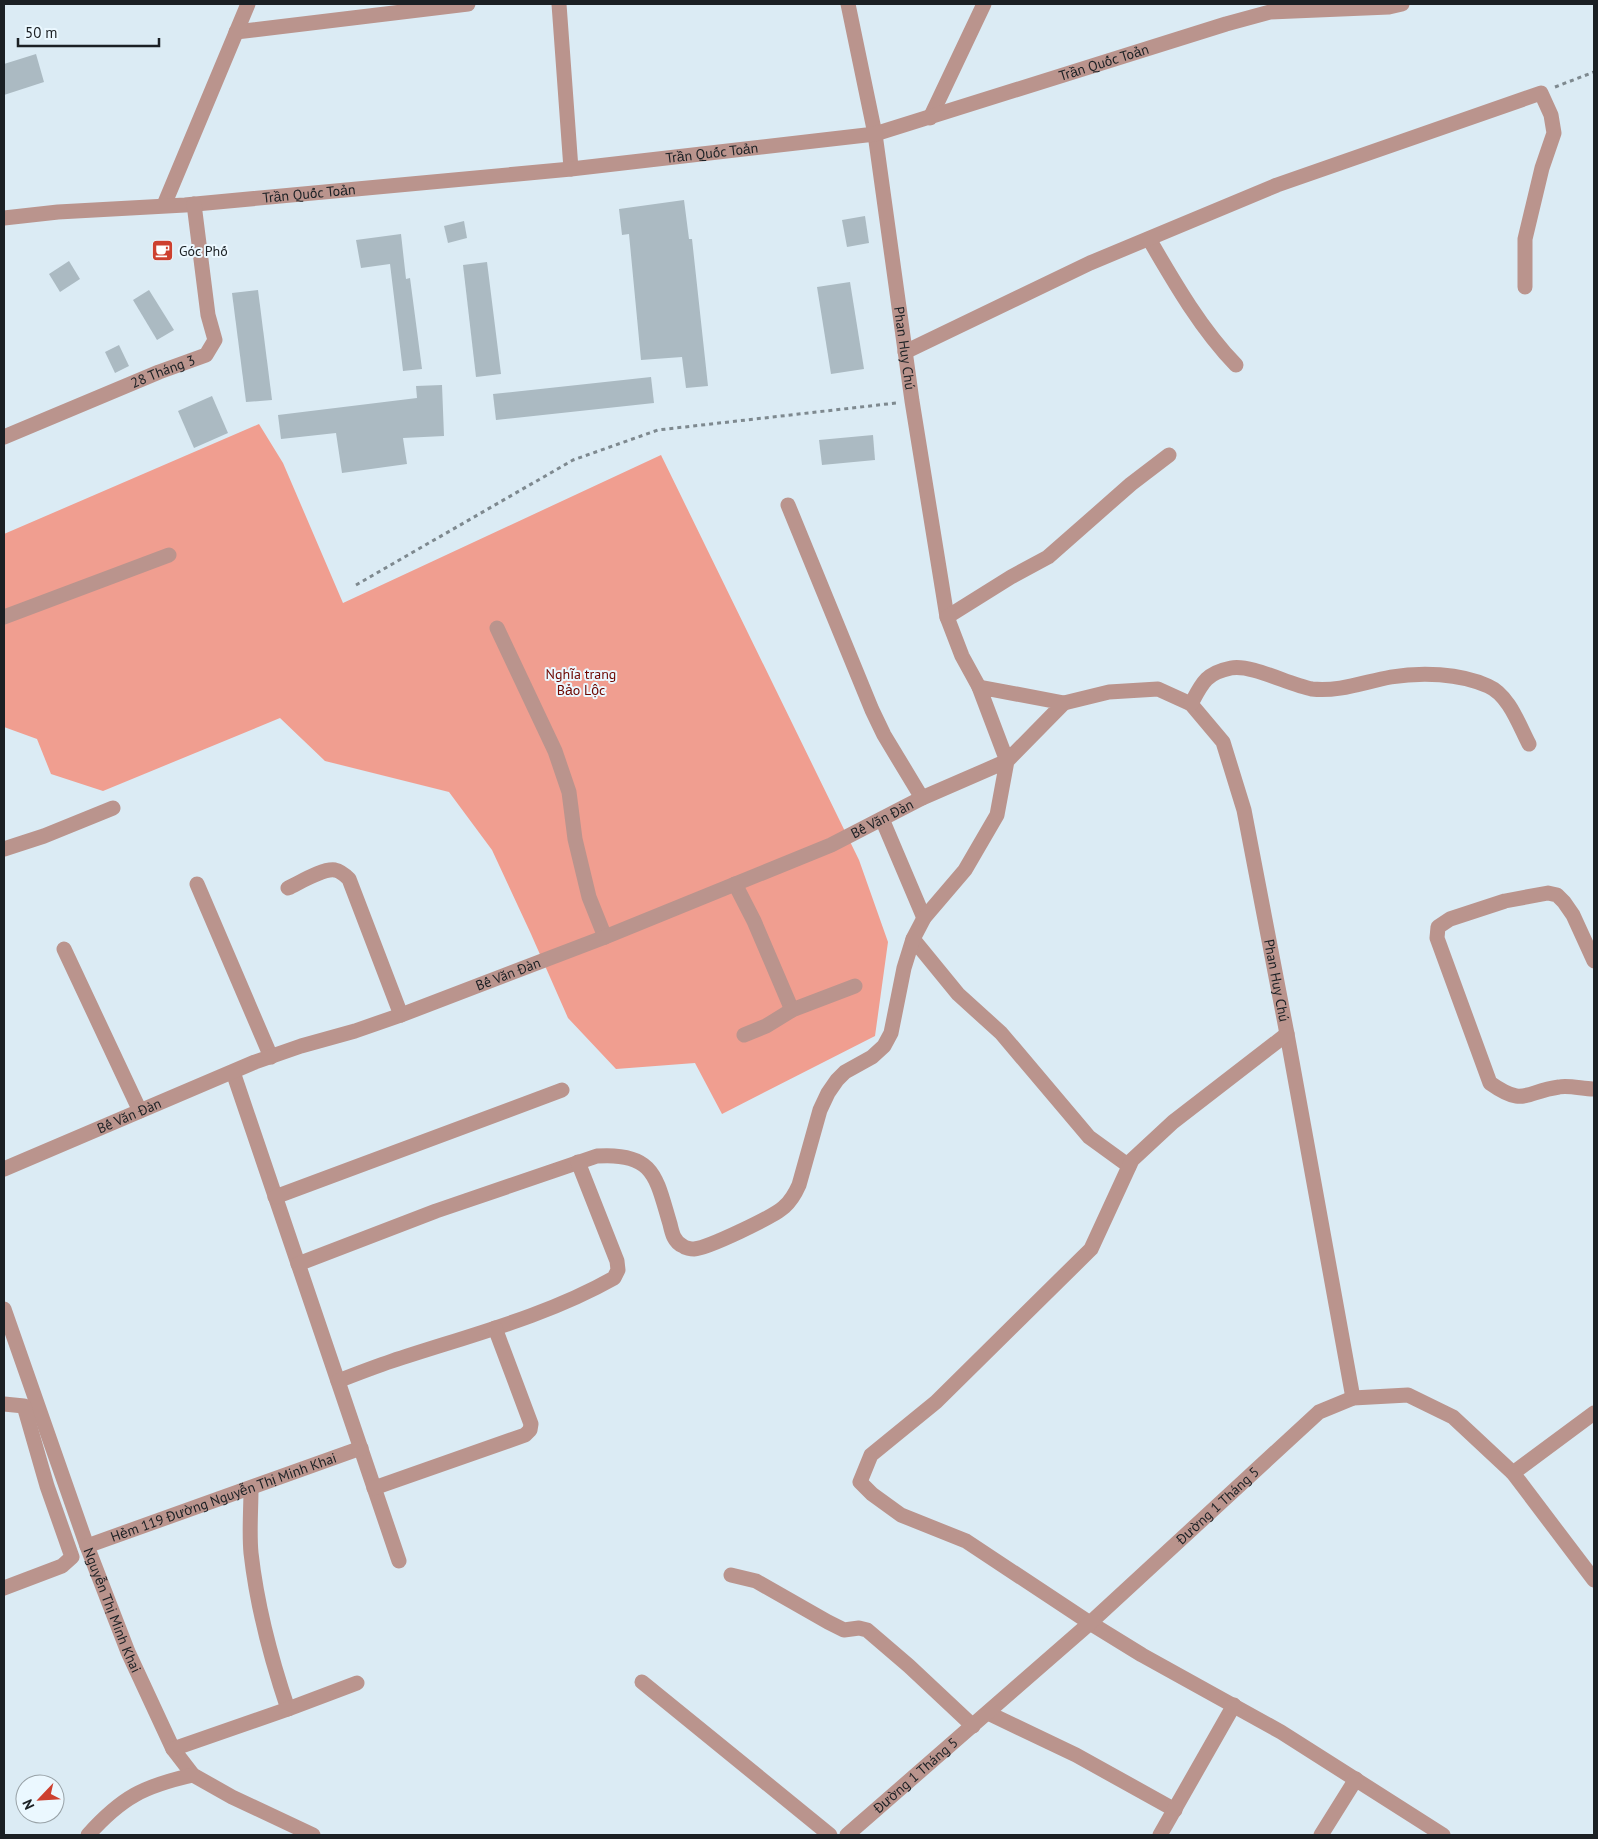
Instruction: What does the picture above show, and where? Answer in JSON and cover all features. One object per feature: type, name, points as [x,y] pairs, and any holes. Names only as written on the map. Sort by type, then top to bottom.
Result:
[{"type":"street","points":[[164,205],[248,4]]},
{"type":"street","points":[[236,32],[468,4]]},
{"type":"street","points":[[559,4],[571,169]]},
{"type":"street","name":"Phan Huy Chú","points":[[848,4],[874,134],[912,401],[946,617],[962,656],[979,687],[1007,761]]},
{"type":"street","points":[[930,118],[984,4]]},
{"type":"street","name":"Trần Quốc Toản","points":[[4,218],[58,212],[194,204],[571,169],[874,134],[1270,12],[1389,7],[1402,4]]},
{"type":"street","points":[[905,352],[1090,263],[1277,185],[1540,93],[1551,115],[1554,133],[1542,168],[1525,239],[1525,287]]},
{"type":"street","name":"28 Tháng 3","points":[[4,437],[159,372],[206,355],[216,340],[208,315],[194,204]]},
{"type":"street","points":[[1149,239],[1204,325],[1222,350],[1236,365]]},
{"type":"street","points":[[946,617],[1011,577],[1048,557],[1131,484],[1170,455]]},
{"type":"street","points":[[788,504],[872,710],[884,736],[922,798]]},
{"type":"street","points":[[4,617],[169,554]]},
{"type":"street","points":[[497,628],[555,751],[569,792],[575,840],[589,897],[605,937]]},
{"type":"street","points":[[1190,704],[1205,679],[1232,668],[1244,668],[1311,688],[1333,690],[1399,676],[1421,674],[1458,678],[1490,686],[1504,697],[1529,744]]},
{"type":"street","points":[[979,687],[1064,703]]},
{"type":"street","name":"Phan Huy Chú","points":[[1064,703],[1109,692],[1158,689],[1190,704],[1223,742],[1244,810],[1354,1398]]},
{"type":"street","points":[[298,1264],[436,1211],[597,1156],[618,1154],[637,1161],[651,1170],[658,1182],[675,1240],[683,1247],[693,1249],[706,1245],[772,1216],[794,1196],[799,1185],[820,1110],[837,1080],[845,1072],[872,1056],[884,1046],[891,1033],[904,968],[913,939],[924,918],[965,870],[997,815],[1007,761],[1064,703]]},
{"type":"street","name":"Bế Văn Đàn","points":[[4,1169],[271,1057],[401,1015],[605,937],[831,845],[922,798],[1007,761]]},
{"type":"street","points":[[4,849],[44,836],[113,808]]},
{"type":"street","points":[[882,819],[924,918]]},
{"type":"street","points":[[288,888],[332,870],[340,872],[349,879],[401,1015]]},
{"type":"street","points":[[197,884],[271,1057]]},
{"type":"street","points":[[735,884],[754,921],[792,1010]]},
{"type":"street","points":[[1594,961],[1568,908],[1557,896],[1548,892],[1505,901],[1450,919],[1438,927],[1437,938],[1490,1083],[1505,1094],[1519,1098],[1560,1086],[1594,1090]]},
{"type":"street","points":[[913,939],[958,994],[1001,1033],[1089,1137],[1129,1166]]},
{"type":"street","points":[[64,949],[140,1111]]},
{"type":"street","points":[[744,1035],[766,1026],[792,1010],[854,986]]},
{"type":"street","points":[[1287,1034],[1173,1122],[1132,1160],[1091,1249],[936,1402],[872,1455],[860,1482],[872,1494],[901,1515],[966,1541],[1090,1623],[1142,1655],[1282,1732],[1443,1835]]},
{"type":"street","points":[[233,1072],[399,1561]]},
{"type":"street","points":[[275,1196],[562,1090]]},
{"type":"street","points":[[338,1381],[390,1361],[495,1328],[584,1295],[614,1278],[618,1270],[617,1261],[578,1162]]},
{"type":"street","name":"Nguyễn Thị Minh Khai","points":[[4,1309],[87,1546],[128,1652],[173,1750],[193,1775],[232,1797],[313,1835]]},
{"type":"street","points":[[374,1488],[526,1435],[530,1430],[530,1424],[495,1328]]},
{"type":"street","name":"Đường 1 Tháng 5","points":[[847,1835],[1090,1623],[1319,1412],[1354,1398],[1408,1394],[1452,1417],[1513,1473],[1594,1580]]},
{"type":"street","points":[[4,1404],[24,1406],[47,1486],[72,1557],[62,1566],[4,1588]]},
{"type":"street","points":[[1513,1473],[1592,1420]]},
{"type":"street","name":"Hẻm 119 Đường Nguyễn Thị Minh Khai","points":[[87,1546],[361,1448]]},
{"type":"street","points":[[251,1488],[251,1553],[263,1619],[275,1670],[288,1710]]},
{"type":"street","points":[[731,1575],[756,1581],[844,1630],[859,1628],[867,1630],[909,1666],[973,1726]]},
{"type":"street","points":[[642,1682],[830,1835]]},
{"type":"street","points":[[173,1750],[288,1710],[357,1683]]},
{"type":"street","points":[[1160,1835],[1234,1705]]},
{"type":"street","points":[[988,1713],[1076,1756],[1175,1810]]},
{"type":"street","points":[[88,1835],[117,1806],[139,1792],[166,1781],[193,1775]]},
{"type":"street","points":[[1320,1835],[1356,1779]]},
{"type":"path","points":[[1540,93],[1594,72]]},
{"type":"path","points":[[356,584],[573,460],[658,430],[912,401]]},
{"type":"green space","name":"Nghĩa trang Bảo Lộc","points":[[259,424],[283,463],[343,603],[661,455],[859,860],[888,942],[875,1036],[722,1114],[695,1063],[616,1069],[568,1018],[492,850],[449,792],[325,761],[280,718],[103,791],[51,774],[37,739],[4,727],[4,534]]},
{"type":"building","points":[[36,54],[44,82],[4,95],[4,64]]},
{"type":"building","points":[[684,200],[689,239],[692,239],[708,386],[686,388],[682,357],[641,360],[629,234],[622,235],[619,209]]},
{"type":"building","points":[[865,216],[869,243],[847,247],[842,220]]},
{"type":"building","points":[[464,221],[467,238],[448,243],[444,226]]},
{"type":"building","points":[[401,234],[406,279],[410,278],[422,369],[403,371],[390,264],[361,268],[356,240]]},
{"type":"building","points":[[69,261],[80,279],[60,292],[49,274]]},
{"type":"building","points":[[487,262],[501,374],[476,377],[463,265]]},
{"type":"building","points":[[850,282],[864,369],[831,374],[817,287]]},
{"type":"building","points":[[149,290],[174,330],[157,340],[133,300]]},
{"type":"building","points":[[258,290],[272,400],[246,402],[232,293]]},
{"type":"building","points":[[119,345],[129,366],[115,373],[105,352]]},
{"type":"building","points":[[651,377],[654,403],[496,420],[493,394]]},
{"type":"building","points":[[442,385],[444,436],[403,438],[407,464],[342,473],[336,433],[281,439],[278,415],[417,398],[416,386]]},
{"type":"building","points":[[212,396],[228,433],[194,448],[178,411]]},
{"type":"building","points":[[873,435],[875,460],[822,465],[819,440]]},
{"type":"place","name":"Góc Phố","points":[[163,251]]}]
